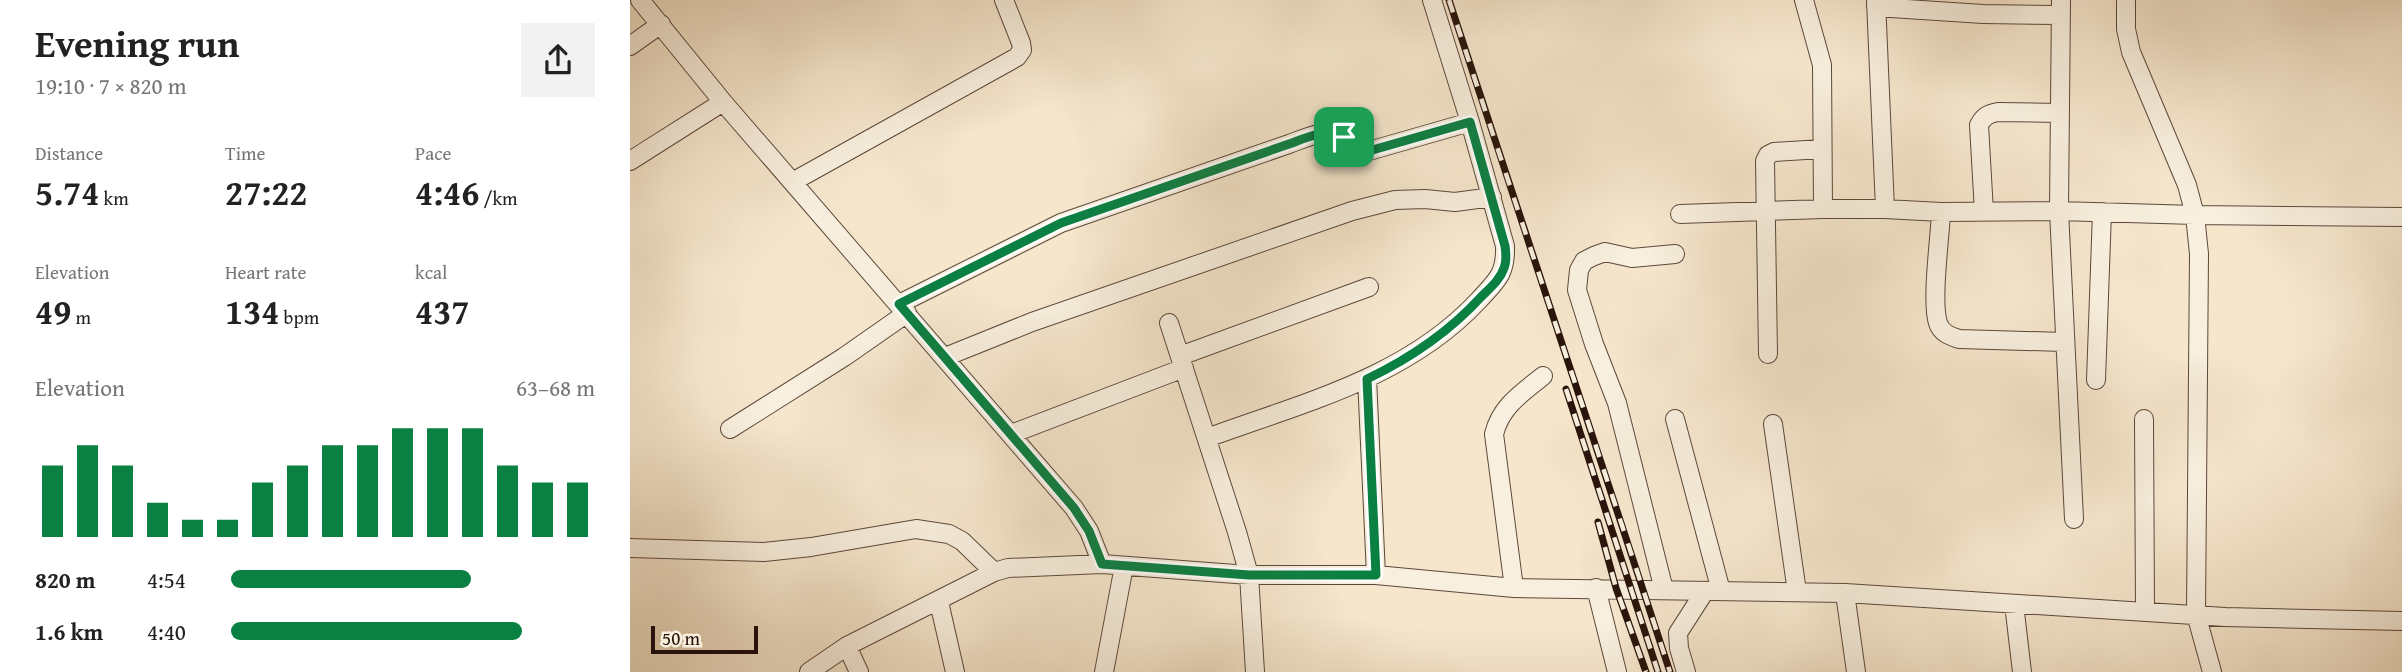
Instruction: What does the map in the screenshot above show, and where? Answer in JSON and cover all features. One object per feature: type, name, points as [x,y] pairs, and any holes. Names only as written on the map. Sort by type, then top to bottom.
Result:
[{"type":"street","points":[[640,0],[723,102],[1074,508],[1089,531],[1102,564]]},
{"type":"street","points":[[794,181],[1017,57],[1022,50],[1021,43],[1004,0]]},
{"type":"street","points":[[1207,438],[1367,379],[1401,362],[1463,317],[1500,277],[1506,264],[1505,246],[1432,0]]},
{"type":"street","points":[[1804,0],[1822,65],[1823,208]]},
{"type":"street","points":[[2126,0],[2126,29],[2131,52],[2188,185],[2195,215],[2199,254],[2196,614],[2212,672]]},
{"type":"street","points":[[1885,209],[1876,4],[1983,14],[2061,7],[2059,211],[2074,519]]},
{"type":"street","points":[[630,46],[661,24]]},
{"type":"street","points":[[630,161],[723,102]]},
{"type":"street","points":[[1984,212],[1979,125],[1984,117],[1998,112],[2060,113]]},
{"type":"street","points":[[730,429],[844,357],[903,308],[1061,223],[1322,134],[1334,133],[1359,149],[1369,151],[1470,122]]},
{"type":"street","points":[[1768,354],[1765,161],[1768,155],[1774,152],[1822,149]]},
{"type":"street","points":[[945,357],[1032,322],[1352,211],[1395,200],[1455,202],[1492,197]]},
{"type":"street","points":[[1680,214],[1823,208],[1941,212],[2059,211],[2402,217]]},
{"type":"street","points":[[1941,212],[1936,304],[1938,326],[1947,336],[1959,339],[2064,342]]},
{"type":"street","points":[[2096,380],[2102,212]]},
{"type":"street","points":[[1664,590],[1617,403],[1594,344],[1577,289],[1579,270],[1584,261],[1605,252],[1633,258],[1675,254]]},
{"type":"street","points":[[1011,434],[1369,287]]},
{"type":"street","points":[[1169,323],[1249,575],[1255,672]]},
{"type":"street","points":[[1514,588],[1494,434],[1497,423],[1509,404],[1543,376]]},
{"type":"street","points":[[1367,379],[1376,575]]},
{"type":"street","points":[[1675,419],[1713,591]]},
{"type":"street","points":[[2144,419],[2145,611]]},
{"type":"street","points":[[1773,424],[1797,592]]},
{"type":"street","points":[[633,544],[764,552],[916,529],[949,534],[962,541],[993,572]]},
{"type":"street","points":[[809,672],[847,646],[939,602],[993,572],[1007,568],[1102,564],[1249,575],[1376,575],[1514,588],[1845,593],[2224,617],[2402,621]]},
{"type":"street","points":[[1104,672],[1124,566]]},
{"type":"street","points":[[1596,588],[1617,672]]},
{"type":"street","points":[[1686,672],[1678,633],[1713,591]]},
{"type":"street","points":[[1845,593],[1856,672]]},
{"type":"street","points":[[939,602],[955,672]]},
{"type":"street","points":[[2014,604],[2022,672]]},
{"type":"street","points":[[847,646],[859,672]]},
{"type":"railway","points":[[1449,0],[1670,672]]},
{"type":"railway","points":[[1566,389],[1658,672]]},
{"type":"railway","points":[[1598,522],[1616,588],[1646,672]]},
{"type":"route","points":[[1470,122],[1505,246],[1506,264],[1500,277],[1463,317],[1432,342],[1367,379],[1376,575],[1249,575],[1102,564],[1089,531],[1074,508],[899,304],[1061,223],[1289,144],[1322,134],[1334,133],[1344,137],[1359,149],[1369,151],[1470,122]]}]
